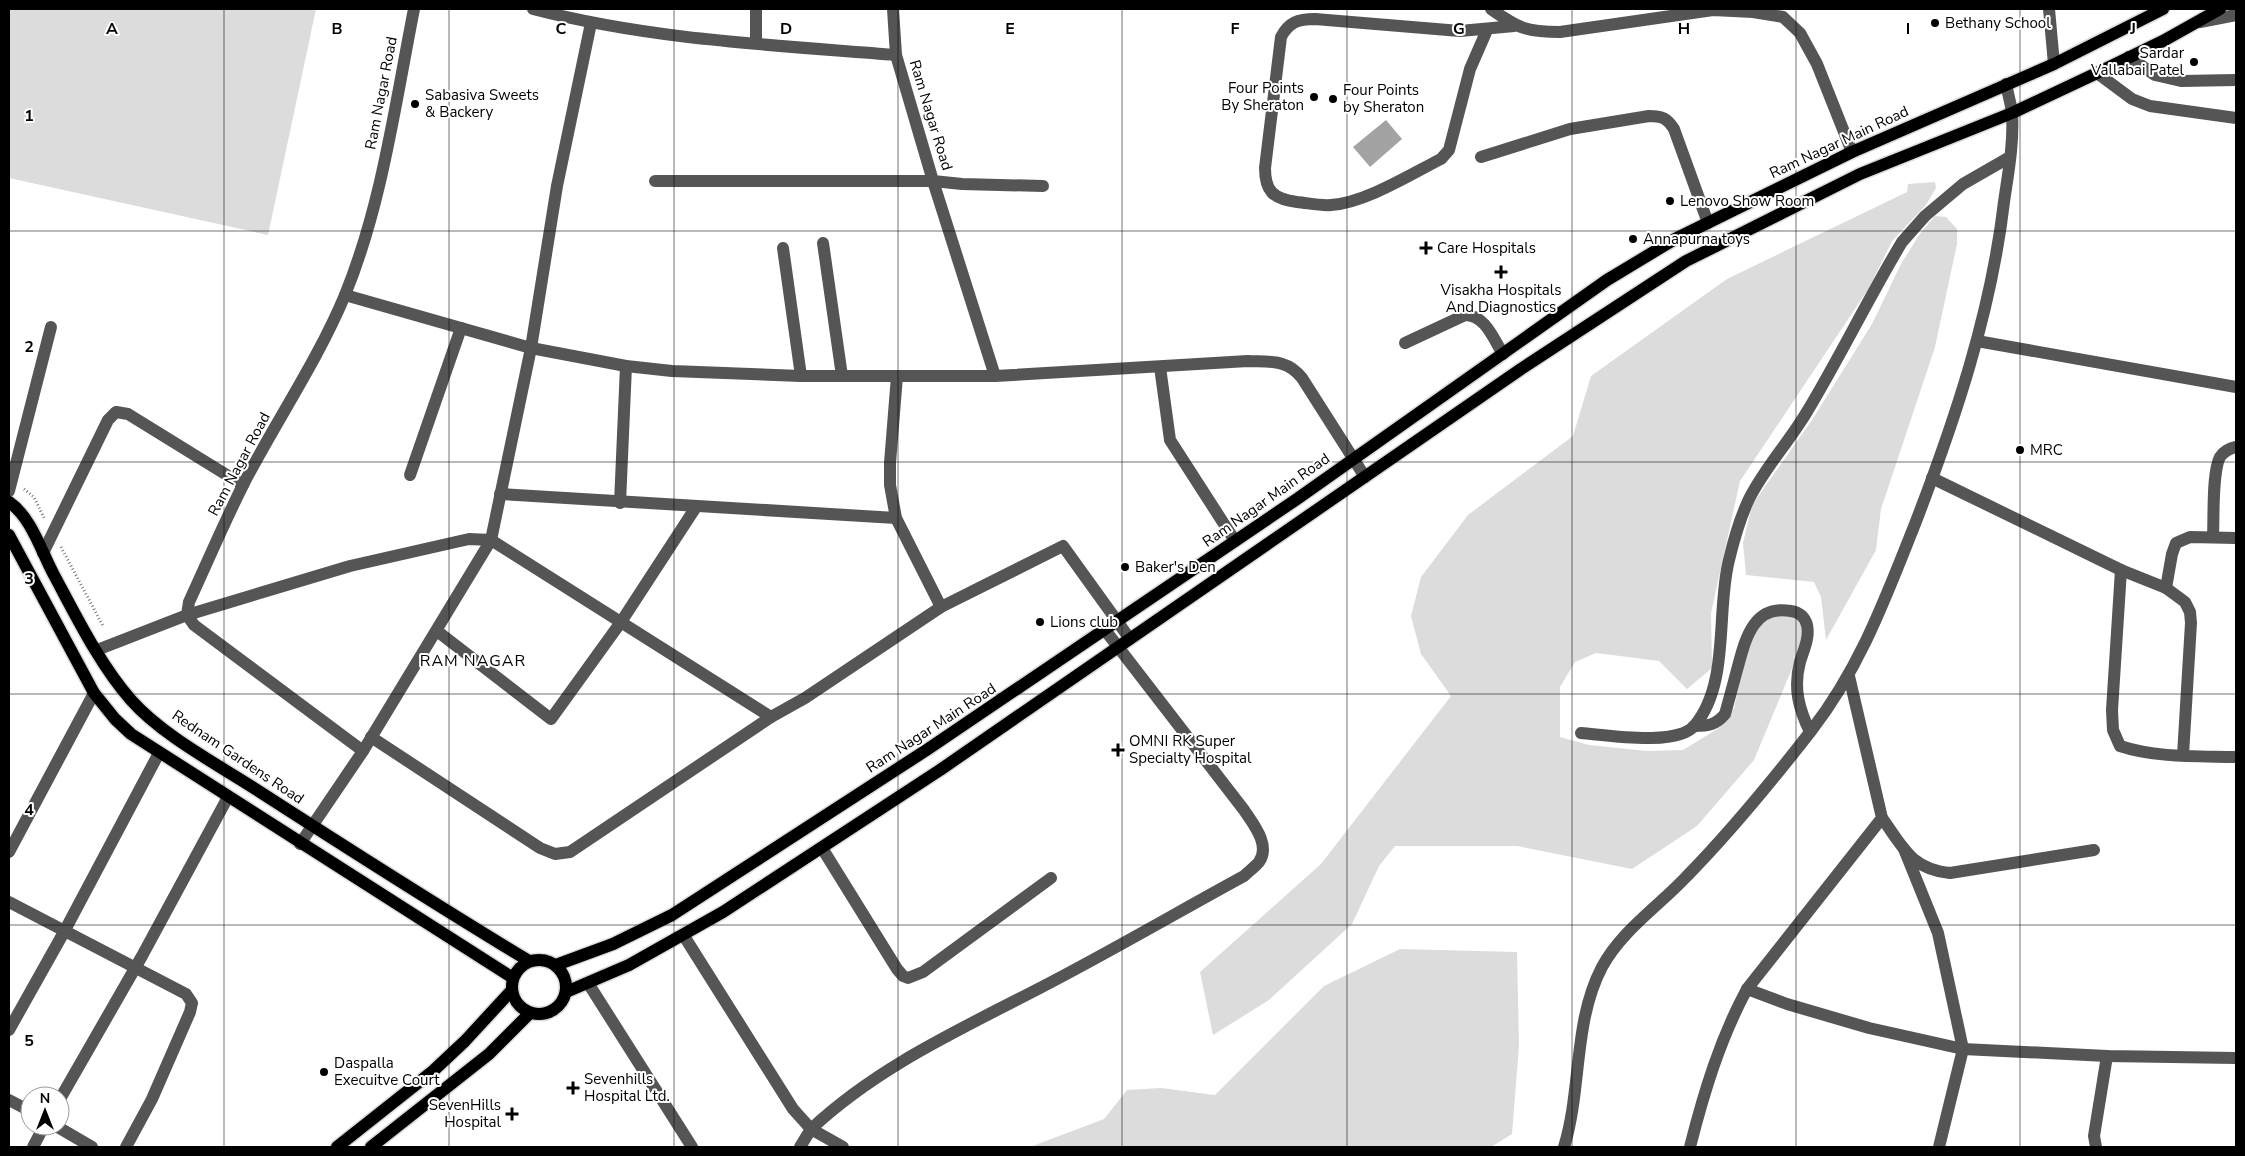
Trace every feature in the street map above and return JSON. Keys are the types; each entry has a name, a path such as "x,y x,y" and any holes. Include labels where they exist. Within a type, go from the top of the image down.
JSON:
{"main road":[{"name":"Ram Nagar Main Road","path":"556,965 613,944 672,915 928,749 1235,541 1608,280 1675,239 1852,152 2054,64 2162,9"},
{"path":"566,992 630,964 684,936 822,848 940,770 1521,369 1686,261 1860,174 2012,113 2098,73 2220,9"},
{"name":"Rednam Gardens Road","path":"9,502 29,524 97,650 120,687 145,714 177,738 529,961"},
{"path":"9,535 94,694 115,719 131,734 512,985 515,1000 521,1008 530,1013 542,1014 553,1011 562,1003 566,992 564,977 556,965 543,960 529,961 519,968 512,985 465,1041 433,1071 337,1147"},
{"path":"371,1147 489,1054 530,1013"}],"street":[{"name":"Ram Nagar Road","path":"187,615 190,602 243,485 294,396 345,295 365,240 380,186 414,9"},
{"path":"533,9 591,23 667,35 896,56"},
{"path":"756,9 756,43"},
{"name":"Ram Nagar Road","path":"893,9 896,56 933,181 962,184 1043,186"},
{"path":"1491,9 1514,26 1534,32 1560,32 1713,10 1753,12 1783,17 1800,33 1817,64 1852,152"},
{"path":"2049,9 2054,64"},
{"path":"2195,23 2236,15"},
{"path":"1487,30 1470,69 1449,150 1441,159 1380,190 1346,203 1330,206 1290,201 1277,197 1268,190 1265,180 1265,168 1281,37 1291,23 1300,19 1315,19 1460,31 1514,26"},
{"path":"300,844 363,751 491,540 531,348 557,186 591,23"},
{"path":"2129,57 2156,74 2181,81 2236,80"},
{"path":"2098,73 2132,99 2150,106 2236,118"},
{"path":"1564,1147 1573,1108 1586,1006 1601,968 1612,950 1627,933 1671,894 1723,839 1810,732 1849,676 1874,627 1932,478 1977,341 2001,227 2010,157 2012,113 2006,84"},
{"path":"1480,157 1570,129 1649,116 1660,116 1668,120 1674,129 1708,222"},
{"path":"1581,733 1635,738 1673,736 1683,733 1694,726 1708,701 1713,684 1717,665 1728,562 1740,520 1750,498 1798,427 1902,242 1925,216 1963,184 2010,157"},
{"path":"655,181 933,181 995,376"},
{"path":"823,243 842,376"},
{"path":"783,248 801,376"},
{"path":"345,295 531,348 626,366 672,371 801,376 995,376 1248,361 1281,362 1294,368 1365,478"},
{"path":"1405,343 1464,315 1474,315 1481,319 1503,354"},
{"path":"9,491 51,327"},
{"path":"410,475 460,328"},
{"path":"1977,341 2236,387"},
{"path":"620,502 626,366"},
{"path":"1160,367 1170,440 1235,541"},
{"path":"897,376 890,463 890,485 896,518 941,607"},
{"path":"43,553 108,420 116,412 128,414 243,485"},
{"path":"2213,536 2216,467 2221,455 2236,447"},
{"path":"1932,478 2121,570 2166,588 2185,602 2191,623 2183,755"},
{"path":"500,494 896,518"},
{"path":"437,631 551,719 621,622 696,507"},
{"path":"2166,588 2176,542 2190,537 2236,538"},
{"path":"97,650 187,615 350,566 468,538 491,540 771,717"},
{"path":"371,737 540,848 555,854 570,852 771,717 805,698 941,607 1063,546 1130,639"},
{"path":"2121,570 2112,710 2115,739 2120,746 2132,750 2183,755 2236,757"},
{"path":"1694,726 1709,726 1719,722 1725,714 1743,646 1751,628 1763,615 1776,610 1792,611 1801,615 1807,627 1806,641 1797,675 1797,696 1801,713 1810,732"},
{"path":"187,615 194,625 363,751"},
{"path":"800,1147 810,1129 833,1108 857,1090 924,1047 1041,988 1244,876 1260,861 1264,851 1261,838 1244,810 1104,630"},
{"path":"1849,676 1882,818 1916,863 1932,871 1950,873 2094,850"},
{"path":"9,852 94,694"},
{"path":"9,1030 64,932 159,753"},
{"path":"67,1086 135,968 228,798"},
{"path":"1690,1147 1700,1105 1712,1068 1730,1022 1748,989 1882,818"},
{"path":"822,848 897,969 903,976 908,978 923,972 1051,878"},
{"path":"1904,849 1938,933 1963,1049 1939,1147"},
{"path":"9,902 186,994 192,1003 166,1068 126,1147"},
{"path":"684,936 793,1108 810,1129 843,1147"},
{"path":"588,983 692,1147"},
{"path":"1748,989 1787,1004 1870,1028 1963,1049 2107,1056 2236,1058"},
{"path":"2096,1147 2094,1136 2107,1056"},
{"path":"70,1134 92,1147"}],"shaded area":[{"path":"9,9 316,9 268,235 9,178"},
{"path":"1386,120 1402,139 1370,167 1353,147"},
{"path":"1935,182 1936,188 1926,205 1892,241 1869,288 1740,481 1711,613 1712,668 1687,689 1659,661 1596,653 1575,662 1560,687 1560,737 1589,745 1647,751 1683,750 1719,728 1734,708 1749,642 1756,628 1777,613 1796,618 1802,626 1801,647 1754,760 1697,826 1632,869 1517,846 1395,846 1379,866 1352,924 1269,1000 1213,1035 1200,972 1321,864 1451,696 1421,654 1411,616 1421,577 1468,515 1573,436 1591,376 1727,279 1907,192 1908,184"},
{"path":"1935,216 1946,217 1957,229 1957,244 1935,347 1881,509 1876,550 1826,640 1821,597 1814,582 1746,575 1743,543 1752,505 1812,420 1872,324 1901,264 1919,235"},
{"path":"1400,949 1517,952 1519,1046 1512,1134 1491,1147 1030,1147 1104,1119 1127,1090 1161,1088 1215,1095 1324,986"}],"place":[{"name":"Bethany School","path":"1935,23"},
{"name":"Sardar Vallabai Patel","path":"2194,62"},
{"name":"Four Points By Sheraton","path":"1314,97"},
{"name":"Four Points by Sheraton","path":"1333,99"},
{"name":"Sabasiva Sweets & Backery","path":"415,104"},
{"name":"Lenovo Show Room","path":"1670,201"},
{"name":"Annapurna toys","path":"1633,239"},
{"name":"Care Hospitals","path":"1426,248"},
{"name":"Visakha Hospitals And Diagnostics","path":"1501,272"},
{"name":"MRC","path":"2020,450"},
{"name":"Baker's Den","path":"1125,567"},
{"name":"Lions club","path":"1040,622"},
{"name":"OMNI RK Super Specialty Hospital","path":"1118,750"},
{"name":"Daspalla Execuitve Court","path":"324,1072"},
{"name":"Sevenhills Hospital Ltd.","path":"573,1088"},
{"name":"SevenHills Hospital","path":"512,1114"}],"district":[{"name":"RAM NAGAR","path":"473,661"}]}
